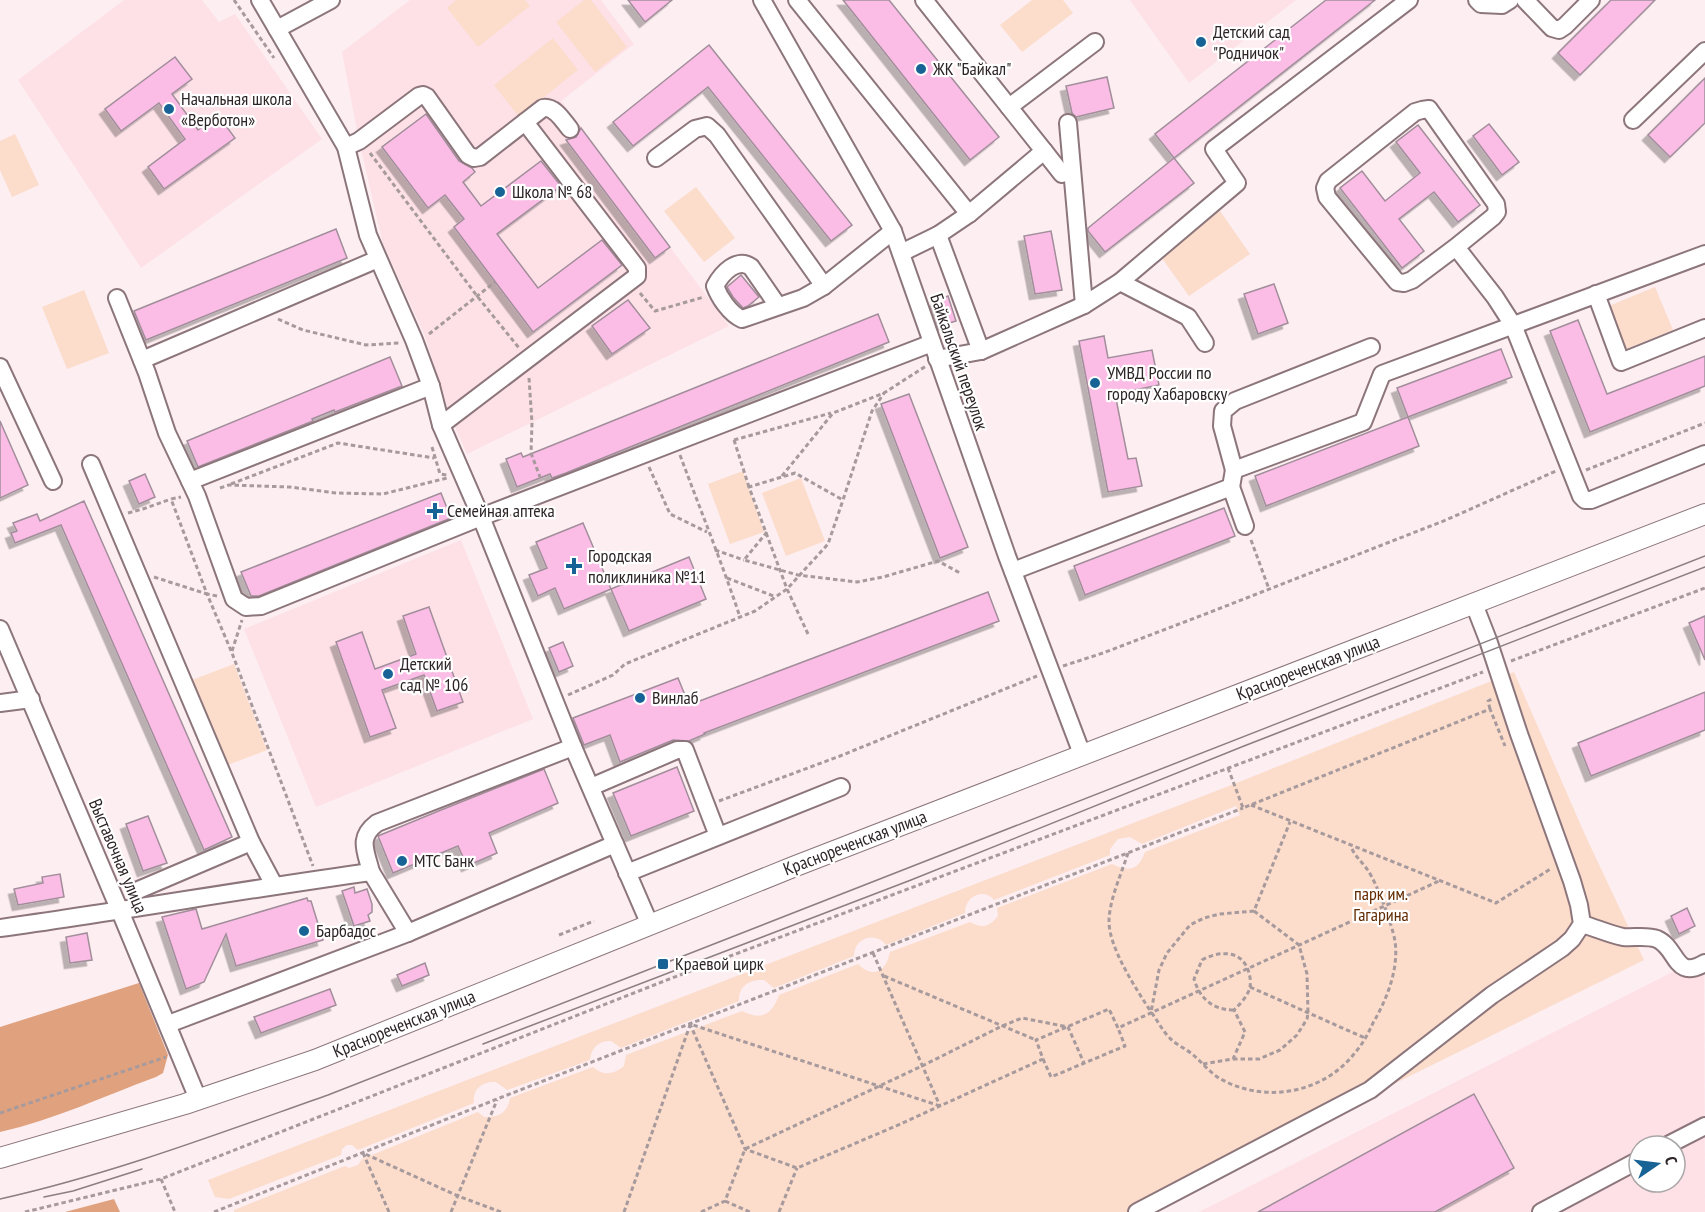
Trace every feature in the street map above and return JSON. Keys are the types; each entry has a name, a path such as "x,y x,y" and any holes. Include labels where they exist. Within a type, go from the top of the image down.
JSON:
{"main road":[{"name":"Краснореченская улица","path":"0,1158 198,1100 315,1060 793,867 1705,514"}],"street":[{"path":"260,0 346,147 368,235 414,340 431,386 441,425 481,517 573,747 650,925"},
{"path":"277,29 331,0"},
{"name":"Байкальский переулок","path":"762,0 893,231 1013,571 1082,754"},
{"path":"797,0 969,214"},
{"path":"924,0 1062,174"},
{"path":"117,298 142,360 167,433 193,488 240,603 261,606 481,517 727,422 935,351 981,351 1084,305 1120,282 1237,183 1214,149 1408,0"},
{"path":"1477,0 1481,4 1502,5 1510,0"},
{"path":"1525,0 1552,28 1559,30 1565,27 1591,0"},
{"path":"1009,107 1095,42"},
{"path":"1633,120 1705,51"},
{"path":"346,147 365,137 423,95 427,97 468,155 474,158 480,158 543,108 553,109 570,129"},
{"path":"1429,110 1496,204 1497,212 1493,217 1456,247 1412,280 1404,283 1397,282 1328,197 1325,188 1328,181 1415,112 1429,110"},
{"path":"441,425 638,276 637,268 525,122"},
{"path":"1068,123 1084,305"},
{"path":"656,158 695,129 707,126 717,135 824,286"},
{"path":"901,253 938,235 969,214 1044,151"},
{"path":"778,306 751,267 745,263 737,263 719,278 715,285 717,292 735,316 742,319 803,298 815,292 893,231"},
{"path":"938,235 981,351"},
{"path":"1456,247 1495,297 1513,325 1581,496 1585,500 1591,500 1705,454"},
{"path":"1013,571 1363,422 1382,374 1705,254"},
{"path":"142,360 378,259"},
{"path":"1120,282 1188,317 1205,343"},
{"path":"1596,294 1621,362 1705,328"},
{"path":"1245,526 1232,479 1222,426 1223,411 1235,400 1371,346"},
{"path":"0,368 53,481"},
{"path":"193,488 431,386"},
{"path":"91,464 251,842 274,885"},
{"path":"1137,1212 1371,1090 1492,994 1562,948 1572,939 1582,924 1580,904 1474,604"},
{"name":"Выставочная улица","path":"0,629 198,1100"},
{"path":"0,703 31,699"},
{"path":"408,933 371,872 364,844 368,830 377,823 573,747"},
{"path":"591,787 677,750 685,750 718,836"},
{"path":"627,873 841,787"},
{"path":"136,891 251,842"},
{"path":"171,1023 408,933 615,844"},
{"path":"0,928 371,872"},
{"path":"1582,924 1624,937 1658,939 1669,949 1679,964 1687,969 1696,968 1705,963"},
{"path":"1687,1135 1705,1126"},
{"path":"1541,1212 1627,1166"}],"path":[{"path":"234,0 279,65"},
{"path":"365,137 370,154 477,296 529,359 531,453 546,492"},
{"path":"425,336 495,282"},
{"path":"631,283 655,311 717,292"},
{"path":"278,319 303,330 366,345 405,343"},
{"path":"555,700 613,675 625,664 755,611 788,589 798,575 828,544 872,411 884,393 935,351"},
{"path":"734,440 833,413 884,393"},
{"path":"780,477 833,413"},
{"path":"727,422 788,589 808,633"},
{"path":"1059,668 1446,520 1569,465 1581,461 1586,470 1705,423"},
{"path":"675,442 740,618"},
{"path":"229,485 338,443 434,458"},
{"path":"644,454 670,514 708,532"},
{"path":"749,487 795,473 843,500"},
{"path":"113,516 143,510 193,488 229,485 383,494 455,476"},
{"path":"171,499 318,879"},
{"path":"1245,526 1269,589"},
{"path":"744,560 767,532"},
{"path":"715,550 798,575 857,582 883,578 938,561 960,573"},
{"path":"136,571 240,603 232,652"},
{"path":"727,578 776,597"},
{"path":"25,1212 160,1179 672,978 1705,588"},
{"path":"706,806 840,756 1040,674"},
{"path":"214,1212 1490,709 1507,751"},
{"path":"1228,768 1243,808"},
{"path":"1251,805 1496,903 1555,866"},
{"path":"1254,911 1290,822"},
{"path":"1128,853 1108,922 1114,946 1125,970 1151,1012 1172,1040 1191,1053 1218,1078 1246,1090 1274,1094 1300,1090 1320,1082 1338,1070 1354,1055 1385,999 1395,961 1395,940 1384,906 1367,869 1355,856 1351,845"},
{"path":"1118,1028 1439,880"},
{"path":"1151,1012 1159,970 1167,953 1190,925 1204,918 1254,911 1299,945 1307,974 1308,1013 1297,1035 1280,1050 1258,1059 1233,1059 1203,1064"},
{"path":"559,935 594,921"},
{"path":"873,952 940,1106"},
{"path":"1220,953 1231,953 1242,959 1250,976 1250,987 1234,1010 1221,1010 1198,991 1194,979 1202,960 1220,953"},
{"path":"883,975 1035,1040 1051,1077 1125,1046 1109,1009 1035,1040"},
{"path":"1250,987 1365,1038"},
{"path":"1233,1059 1245,1032 1234,1010"},
{"path":"700,1212 725,1201 745,1149 1022,1018 1068,1027"},
{"path":"690,1024 940,1106"},
{"path":"690,1024 745,1149 797,1168 1043,1059"},
{"path":"624,1212 690,1024"},
{"path":"1068,1027 1084,1063"},
{"path":"0,1113 156,1059 178,1054"},
{"path":"451,1212 497,1099"},
{"path":"363,1153 458,1196 501,1212"},
{"path":"363,1153 389,1212"},
{"path":"779,1212 797,1168"},
{"path":"160,1179 175,1212"},
{"path":"725,1201 750,1212"}],"shaded area":[{"name":"Начальная школа «Верботон»","path":"124,0 202,0 219,22 235,14 322,139 141,268 18,80"},
{"name":"Школа № 68","path":"410,0 601,0 634,44 561,101 729,326 467,454 451,418 425,336 383,244 359,141 342,52"},
{"name":"Детский сад \"Родничок\"","path":"1130,0 1296,0 1189,83"},
{"name":"Детский сад № 106","path":"461,540 533,719 316,807 244,629"},
{"path":"1704,956 1705,1212 1199,1212"},
{"path":"139,983 168,1055 163,1073 59,1114 0,1132 0,1027"},
{"path":"114,1199 120,1212 65,1212"}],"green space":[{"path":"456,0 525,0 530,6 478,47 447,8"},
{"path":"584,0 591,0 627,47 595,72 556,22"},
{"path":"1032,0 1063,0 1073,13 1022,52 1000,25"},
{"path":"553,38 578,70 519,117 494,85"},
{"path":"15,134 39,185 12,197 0,170 0,141"},
{"path":"696,187 735,238 704,262 664,211"},
{"path":"1220,211 1250,254 1189,296 1159,254"},
{"path":"1655,287 1673,330 1626,349 1609,306"},
{"path":"84,290 109,353 67,369 42,307"},
{"path":"743,471 764,532 730,544 708,484"},
{"path":"801,478 825,541 786,556 762,493"},
{"path":"234,664 267,750 225,766 192,680"},
{"name":"парк им. Гагарина","path":"1514,672 1586,837 1644,960 1135,1212 234,1212 234,1210 345,1166 349,1168 358,1165 362,1159 478,1112 484,1117 502,1114 510,1098 593,1067 604,1073 616,1071 624,1066 626,1055 742,1011 760,1016 773,1007 779,995 858,964 869,971 878,971 882,969 890,952 970,922 978,926 988,925 998,916 997,908 1112,864 1132,868 1139,863 1145,852 1240,815 1236,806 1142,844 1130,837 1118,839 1110,849 1110,855 994,900 985,894 975,896 968,902 965,913 886,945 876,938 866,938 857,945 854,956 774,988 764,980 750,982 741,991 739,1001 621,1048 611,1041 599,1043 594,1048 590,1060 507,1090 496,1082 486,1083 476,1090 474,1103 358,1150 352,1145 347,1145 342,1149 341,1155 229,1199 215,1197 208,1180 1229,786"}],"building":[{"path":"628,0 672,0 645,22"},
{"name":"ЖК \"Байкал\"","path":"843,0 889,0 999,137 970,160"},
{"path":"1326,0 1375,0 1174,158 1155,134"},
{"path":"1611,0 1655,0 1580,75 1558,53"},
{"path":"709,45 852,225 831,241 708,87 633,146 613,122"},
{"path":"175,57 192,79 172,94 198,130 218,115 235,138 164,189 148,167 185,139 159,103 121,131 105,109"},
{"path":"1107,77 1114,108 1076,117 1072,113 1066,86"},
{"path":"1705,78 1705,123 1670,157 1648,135"},
{"path":"426,114 459,161 475,172 463,182 481,206 541,161 561,186 497,234 538,288 602,240 622,265 533,332 454,227 464,219 445,195 428,208 382,147"},
{"path":"1489,124 1519,162 1502,175 1473,136"},
{"path":"1418,125 1480,205 1458,222 1434,192 1399,219 1424,251 1402,268 1340,188 1362,171 1385,201 1420,173 1396,142"},
{"path":"581,128 670,247 655,258 566,140 576,137"},
{"path":"1174,158 1194,183 1105,252 1088,228"},
{"path":"336,229 347,258 146,340 134,311"},
{"path":"1051,231 1062,290 1035,294 1024,236"},
{"path":"741,275 759,297 743,308 727,287"},
{"path":"1274,284 1288,323 1258,334 1244,294"},
{"path":"948,296 956,321 943,325 935,301"},
{"path":"628,300 650,328 612,354 592,326"},
{"path":"878,314 889,342 566,473 552,478 550,474 517,487 506,459 521,453 523,457"},
{"path":"1578,320 1607,394 1705,356 1705,386 1590,432 1550,331"},
{"path":"1104,336 1108,358 1152,350 1159,385 1115,394 1128,459 1136,458 1142,486 1108,492 1079,341"},
{"path":"1501,349 1512,377 1408,417 1397,388"},
{"path":"390,357 402,386 335,412 334,410 312,419 313,421 198,467 187,441"},
{"path":"909,394 968,547 940,558 881,404"},
{"path":"1408,417 1419,446 1266,506 1255,476"},
{"path":"0,421 28,485 0,498"},
{"path":"145,474 155,497 139,504 129,481"},
{"path":"441,493 451,518 259,596 251,596 241,572"},
{"path":"84,501 232,837 204,850 61,525 15,543 11,533 17,531 13,523 37,514 40,521"},
{"path":"1224,508 1235,536 1085,595 1074,566"},
{"name":"Городская поликлиника №11","path":"583,523 611,589 564,609 555,588 538,596 529,575 547,568 536,542"},
{"path":"689,557 706,599 629,631 611,589"},
{"path":"988,592 999,621 704,733 689,741 673,740 620,762 610,735 584,745 573,718 678,678 689,705"},
{"path":"429,607 463,702 437,711 424,675 382,690 396,728 370,737 336,642 362,632 375,669 416,654 403,616"},
{"path":"1705,616 1705,660 1689,623"},
{"path":"563,642 573,666 559,672 549,648"},
{"path":"1705,692 1705,730 1591,776 1578,743"},
{"path":"677,767 694,811 631,836 613,793"},
{"path":"544,769 558,803 489,833 497,853 467,866 458,846 393,873 378,836"},
{"path":"148,816 167,863 143,871 126,824"},
{"path":"60,874 64,897 18,905 14,889 43,883 42,877"},
{"path":"354,887 355,893 367,889 372,912 368,915 370,921 354,926 342,891"},
{"path":"307,898 311,901 323,940 236,966 226,934 204,982 186,989 162,917 196,909 202,929"},
{"path":"1687,908 1695,926 1679,934 1671,916"},
{"path":"87,933 92,960 70,963 66,937"},
{"path":"425,963 429,975 402,986 397,975"},
{"path":"330,989 336,1005 261,1033 254,1017"},
{"path":"1474,1094 1514,1168 1435,1212 1258,1212"}],"tram line":[{"path":"0,1199 125,1165 328,1095 1705,556"},
{"path":"483,1044 911,880 1244,746 1705,567"},
{"path":"44,1197 73,1191 142,1169"}],"place":[{"name":"Детский сад \"Родничок\"","path":"1201,42"},
{"name":"ЖК \"Байкал\"","path":"921,69"},
{"name":"Начальная школа «Верботон»","path":"169,109"},
{"name":"Школа № 68","path":"500,192"},
{"name":"УМВД России по городу Хабаровску","path":"1095,383"},
{"name":"Семейная аптека","path":"435,511"},
{"name":"Городская поликлиника №11","path":"574,566"},
{"name":"Детский сад № 106","path":"388,674"},
{"name":"Винлаб","path":"640,698"},
{"name":"МТС Банк","path":"402,861"},
{"name":"Барбадос","path":"304,931"},
{"name":"Краевой цирк","path":"663,964"}]}
